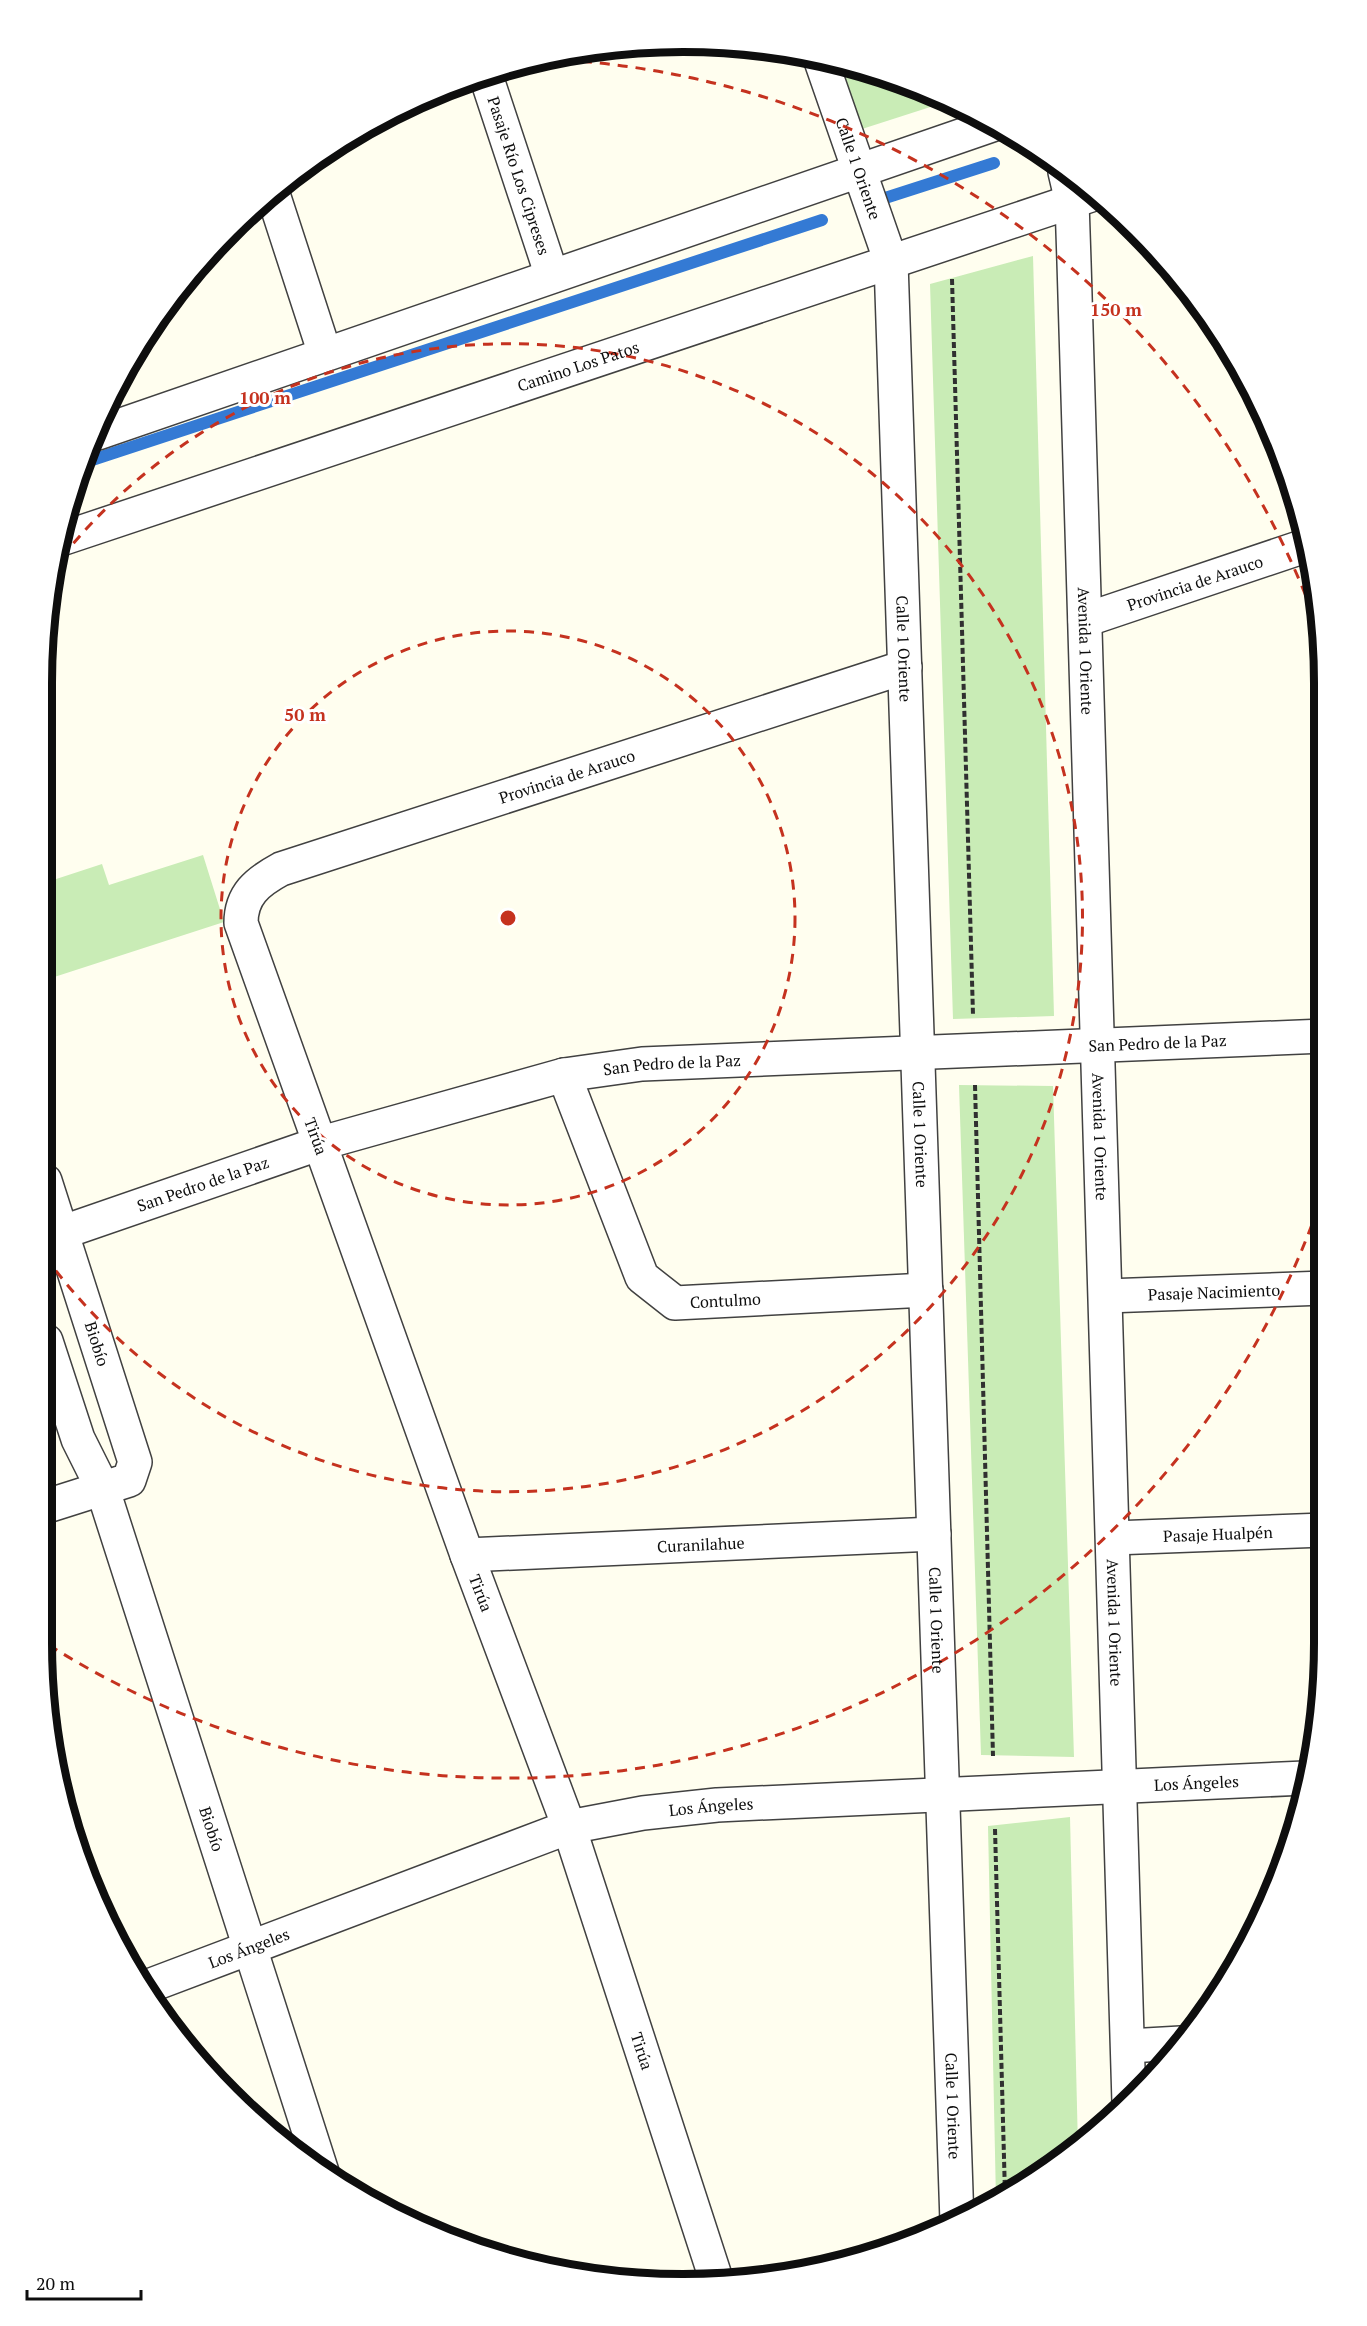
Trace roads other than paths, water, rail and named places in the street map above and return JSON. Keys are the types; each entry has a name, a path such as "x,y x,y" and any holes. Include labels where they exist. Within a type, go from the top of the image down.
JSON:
{"street":[{"name":"Calle 1 Oriente","path":"824,69 891,262 957,2211"},
{"name":"Pasaje Río Los Cipreses","path":"489,84 552,276"},
{"path":"106,430 982,128"},
{"name":"Camino Los Patos","path":"70,536 951,242 1076,190"},
{"name":"Avenida 1 Oriente","path":"1076,190 1086,620 1129,2090"},
{"path":"276,202 326,354"},
{"name":"Provincia de Arauco","path":"1086,620 1299,548"},
{"name":"Provincia de Arauco","path":"241,906 251,890 263,879 281,869 905,667"},
{"name":"Tirúa","path":"241,906 240,923 318,1144 467,1555 569,1827 714,2273"},
{"name":"San Pedro de la Paz","path":"54,1235 318,1144 564,1075 642,1064 1314,1036"},
{"name":"Contulmo","path":"564,1075 642,1277 675,1303 926,1290"},
{"name":"Biobío","path":"54,1235 135,1462 129,1480 102,1487"},
{"name":"Pasaje Nacimiento","path":"1106,1296 1314,1288"},
{"name":"Biobío","path":"52,1359 78,1439 102,1487 317,2156"},
{"path":"52,1504 102,1487"},
{"name":"Pasaje Hualpén","path":"1113,1538 1314,1530"},
{"name":"Curanilahue","path":"467,1555 934,1534"},
{"name":"Los Ángeles","path":"153,1984 569,1827 643,1813 717,1805 1299,1778"},
{"path":"1128,2046 1171,2044"}],"waterway":[{"path":"882,199 994,163"},
{"path":"94,459 822,220"}]}
